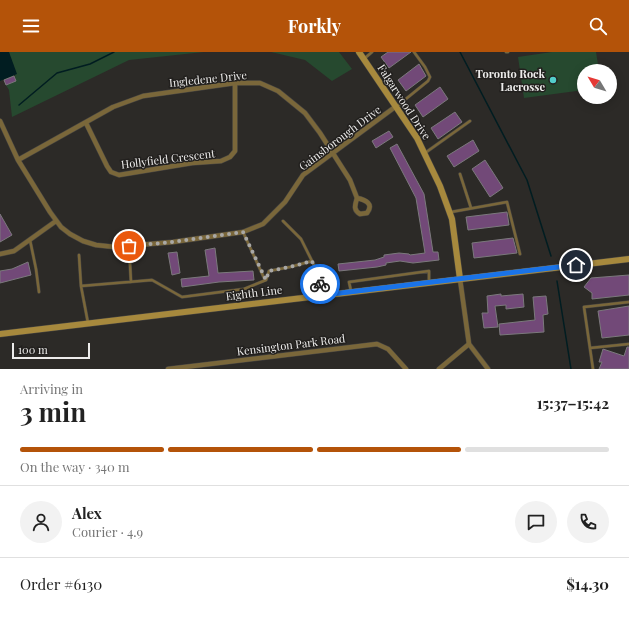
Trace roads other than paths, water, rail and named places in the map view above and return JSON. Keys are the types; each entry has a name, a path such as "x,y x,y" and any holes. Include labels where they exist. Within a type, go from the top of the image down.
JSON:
{"street":[{"name":"Falgarwood Drive","path":"359,52 417,138 440,186 450,212 458,257 469,344 488,369"},
{"name":"Ingledene Drive","path":"18,160 113,107 143,96 235,83 260,83 278,91 305,113 320,133 350,180 357,198"},
{"name":"Hollyfield Crescent","path":"86,123 107,166 111,172 119,175 192,163 221,161 230,157 235,151 235,83"},
{"name":"Gainsborough Drive","path":"0,121 18,160 60,226 70,234 83,241 96,245 115,247 173,242 243,232 263,224 285,202 303,175 395,107"},
{"path":"0,254 14,251 56,221"},
{"name":"Eighth Line","path":"0,334 629,259"},
{"name":"Kensington Park Road","path":"168,369 377,344 388,349 406,369"},
{"path":"439,369 469,344"}],"lane":[{"path":"364,59 372,52"},
{"path":"395,107 430,77 414,52"},
{"path":"424,153 470,121"},
{"path":"460,174 471,208"},
{"path":"450,212 507,202 520,254"},
{"path":"283,221 301,239 312,261 324,295"},
{"path":"243,232 266,280"},
{"path":"30,240 39,292"},
{"path":"129,246 131,282"},
{"path":"79,255 81,286 88,323"},
{"path":"81,286 152,280 182,297 244,289 266,280 269,271 312,261"},
{"path":"351,292 349,282 429,271 430,283"},
{"path":"593,369 584,307 629,302"},
{"path":"590,348 629,344"}],"water":[{"path":"0,52 9,52 17,74 0,81"}],"waterway":[{"path":"19,105 57,73 90,64 114,52"},
{"path":"460,52 527,180 551,256"},
{"path":"557,281 571,369"}],"place":[{"name":"Toronto Rock Lacrosse","path":"553,80"}]}
